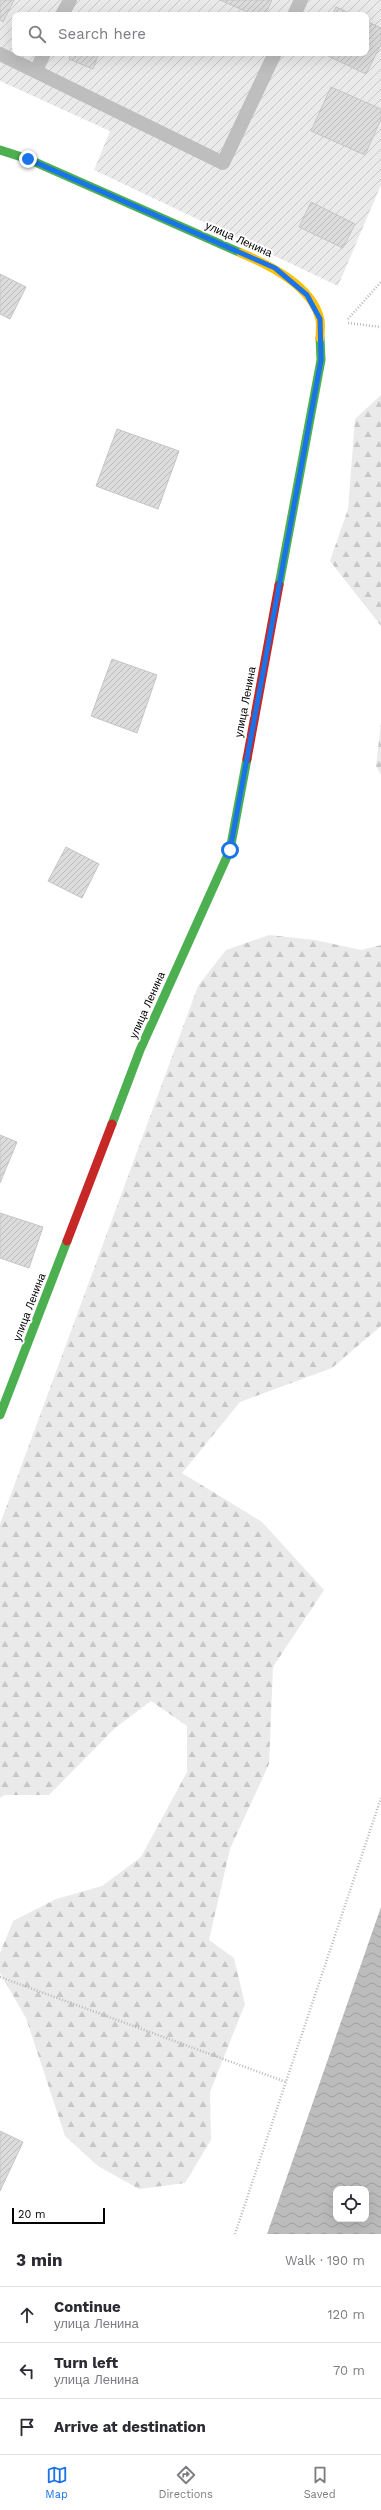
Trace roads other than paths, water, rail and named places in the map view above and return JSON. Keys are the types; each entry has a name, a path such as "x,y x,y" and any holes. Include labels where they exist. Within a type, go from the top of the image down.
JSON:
{"street":[{"name":"улица Ленина","path":"0,150 28,159 275,268 307,295 320,319 321,360 230,850 140,1050 0,1415"}],"lane":[{"path":"64,12 70,0"},
{"path":"295,12 301,0"},
{"path":"0,54 223,163 274,56"},
{"path":"36,71 43,56"}],"water":[{"path":"381,1907 381,2234 267,2234"}]}
